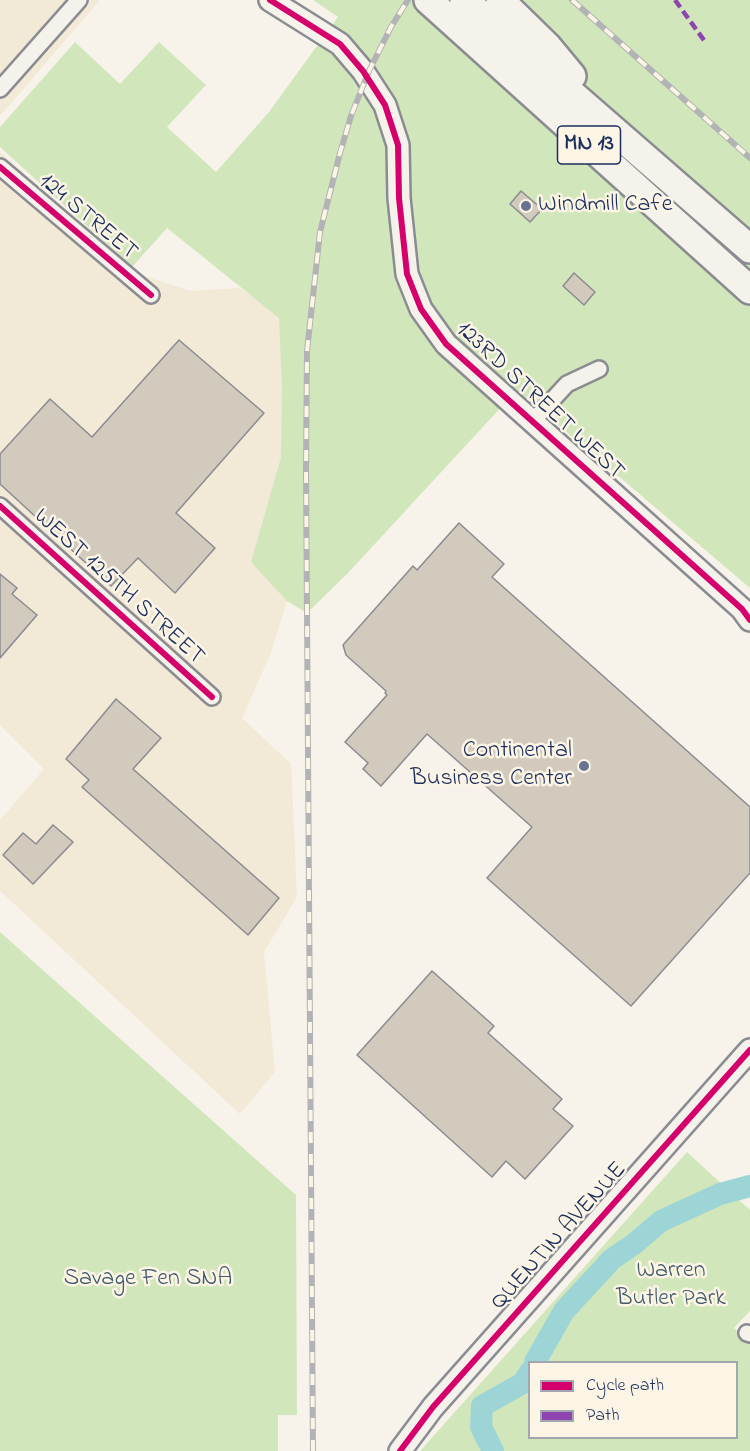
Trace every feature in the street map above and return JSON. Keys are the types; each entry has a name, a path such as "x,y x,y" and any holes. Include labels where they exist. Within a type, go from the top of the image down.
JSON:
{"highway":[{"name":"MN 13","path":"428,0 750,290"},
{"name":"MN 13","path":"464,0 750,249"},
{"path":"500,0 548,47 629,143"}],"street":[{"path":"0,89 79,0"},
{"name":"123RD STREET WEST","path":"270,0 340,44 363,71 385,105 398,145 399,198 407,274 421,309 446,344 742,609 750,620"},
{"name":"124 STREET","path":"0,168 151,295"},
{"path":"532,422 567,384 599,369"},
{"name":"WEST 125TH STREET","path":"0,506 212,697"},
{"name":"QUENTIN AVENUE","path":"400,1451 433,1407 750,1050"}],"shaded area":[{"path":"0,0 100,0 0,116"},
{"path":"0,152 135,273 191,291 239,288 277,310 294,389 282,454 251,562 288,597 271,653 242,718 291,764 297,897 264,952 275,1072 240,1114 0,891 0,820 44,769 0,725"}],"green space":[{"path":"313,0 750,0 750,588 517,390 348,573 307,613 287,601 251,562 281,457 282,388 279,318 167,228 132,267 0,147 0,127 75,42 120,84 159,42 206,85 167,127 216,172 269,112 338,17"},
{"name":"Savage Fen SNA","path":"0,932 296,1195 297,1415 278,1415 278,1451 0,1451"},
{"name":"Warren Butler Park","path":"687,1152 750,1210 750,1311 734,1328 750,1342 750,1451 420,1451"}],"building":[{"name":"Windmill Cafe","path":"521,191 542,209 530,222 510,204"},
{"path":"574,273 595,292 584,305 563,286"},
{"path":"179,340 264,413 176,513 215,548 175,593 138,558 111,586 0,484 0,454 50,399 92,437"},
{"name":"Continental Business Center","path":"459,523 504,564 492,577 750,807 750,873 631,1006 487,878 532,827 427,734 381,786 363,769 368,763 345,742 387,695 386,691 346,655 343,645 413,566 417,570"},
{"path":"0,574 17,588 12,594 37,615 0,658"},
{"path":"116,699 161,738 133,769 279,898 248,935 82,787 89,780 66,759"},
{"path":"53,825 73,842 33,884 3,855 23,833 36,844"},
{"path":"432,971 494,1026 488,1033 562,1099 553,1109 573,1126 525,1179 506,1161 492,1177 357,1055"}],"waterway":[{"path":"536,1361 564,1311 612,1259 661,1221 720,1194 750,1186"},
{"path":"493,1451 481,1427 482,1406 523,1383 528,1375"}],"railway":[{"path":"313,1451 307,351 320,232 340,153 351,116 369,71 391,27 408,0"},
{"path":"572,0 750,158"}],"marked path":[{"path":"675,0 706,43"}],"cycle path":[{"path":"270,0 340,44 363,71 385,105 398,145 399,198 407,274 421,309 446,344 742,609 750,620"},
{"path":"0,167 151,295"},
{"path":"0,506 212,697"},
{"path":"400,1451 433,1407 750,1050"}],"place":[{"name":"Windmill Cafe","path":"526,206"},
{"name":"Continental Business Center","path":"584,766"}]}
